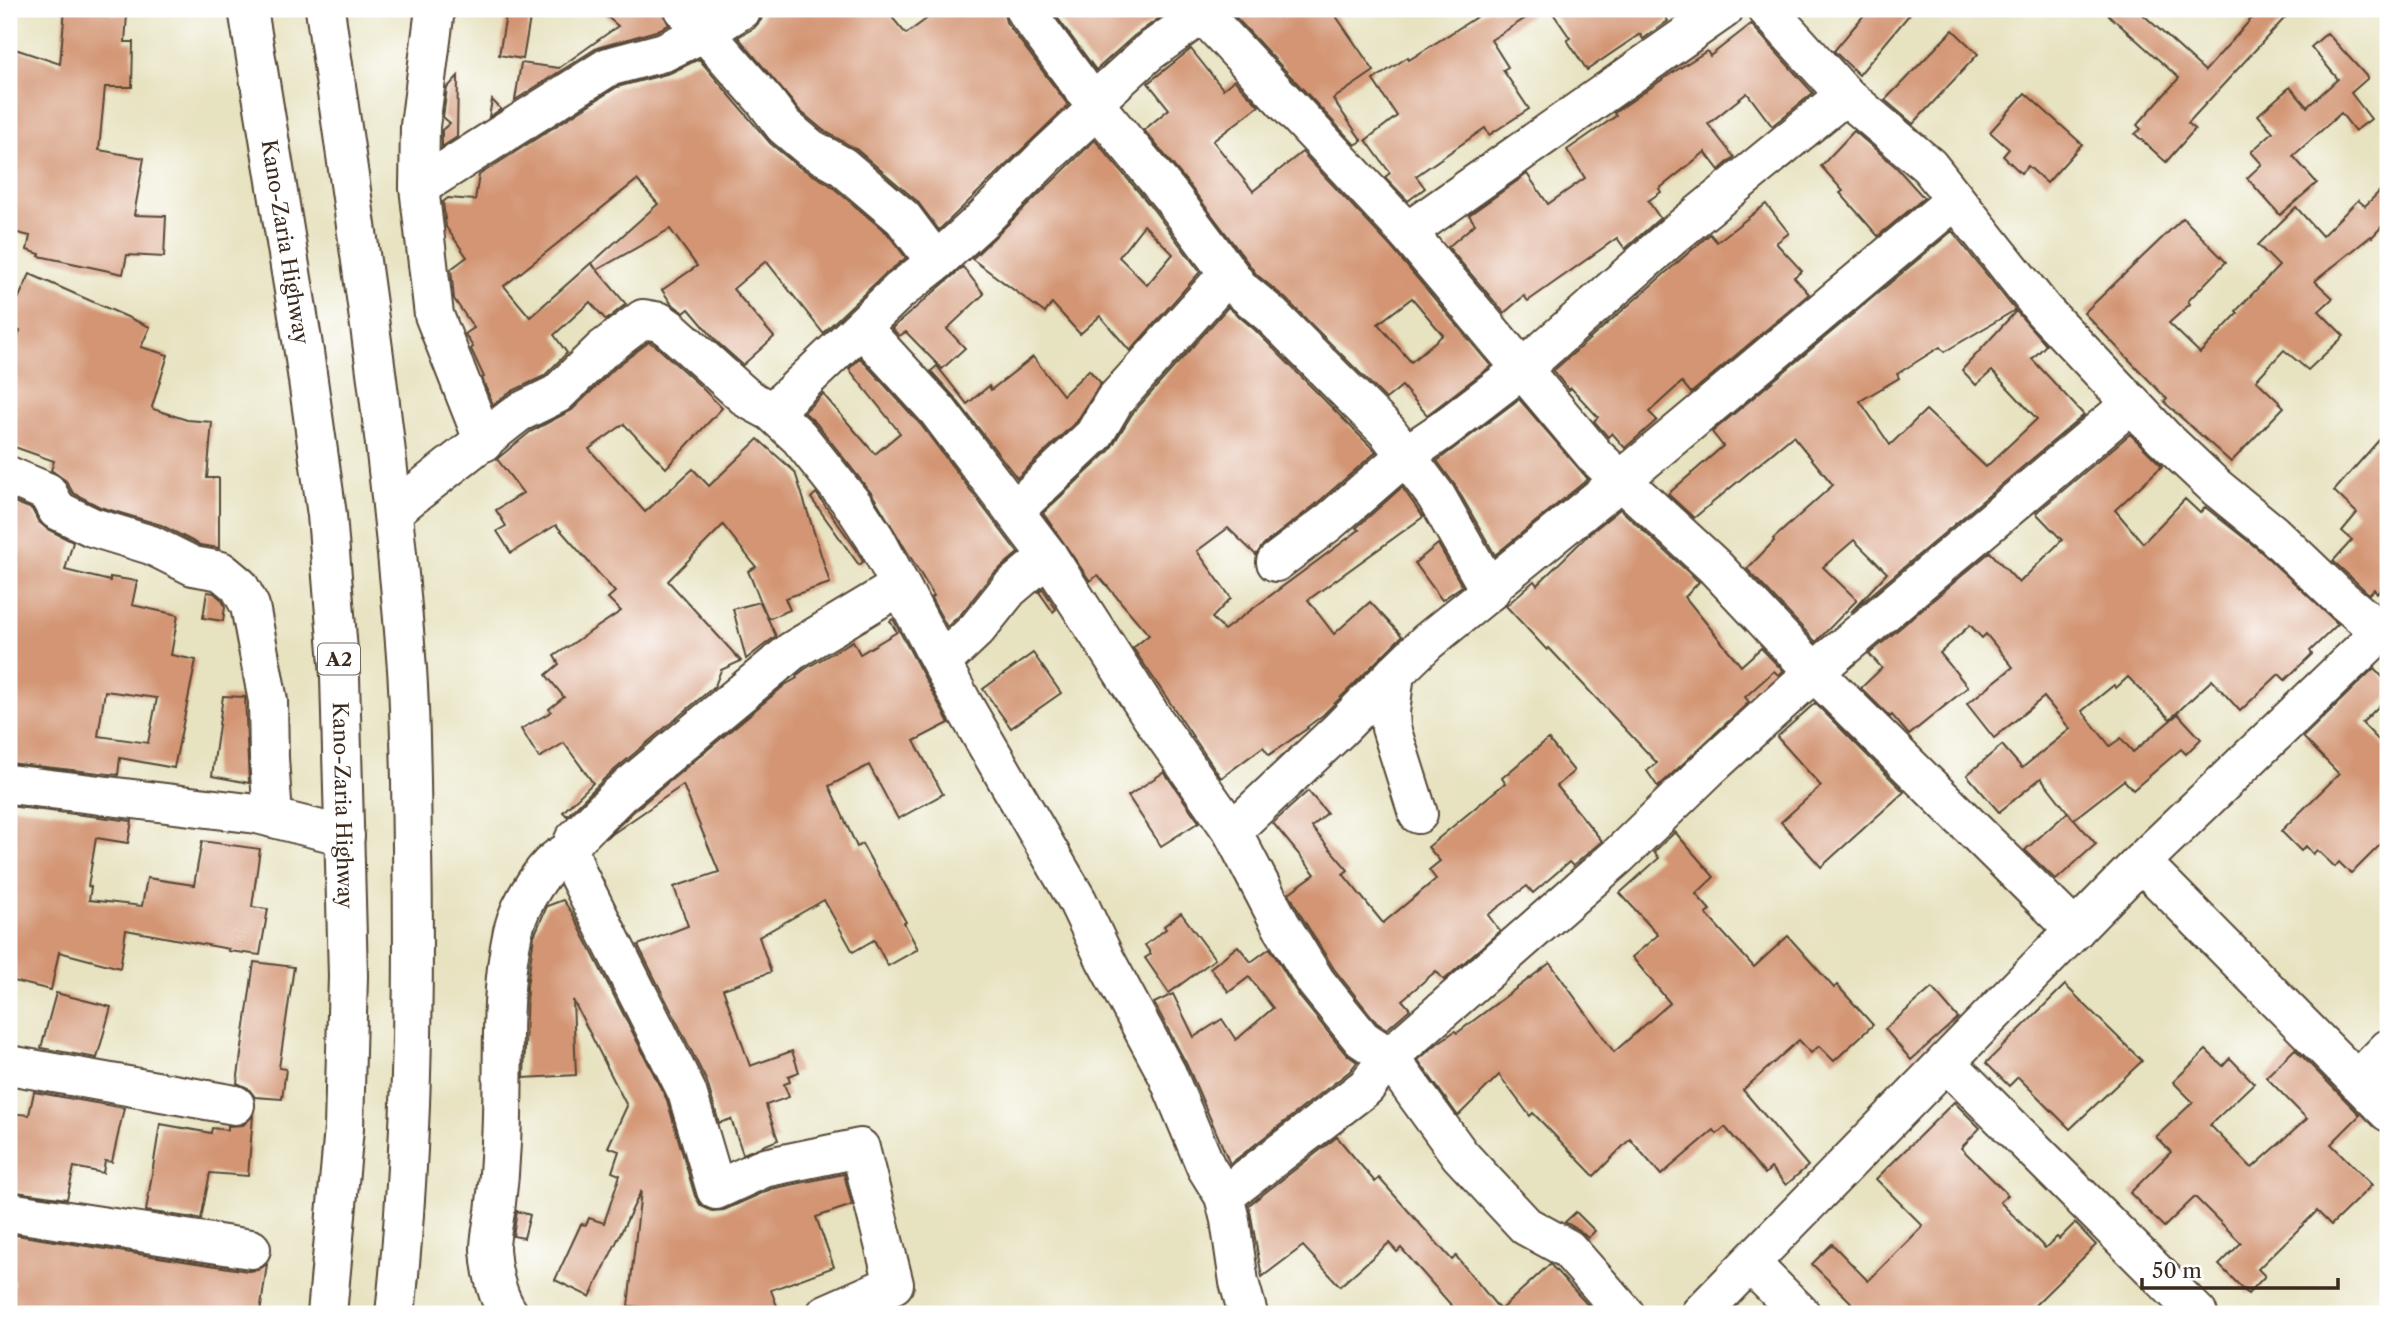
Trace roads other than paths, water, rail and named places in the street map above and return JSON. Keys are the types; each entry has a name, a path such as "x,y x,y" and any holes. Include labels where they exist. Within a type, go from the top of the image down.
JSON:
{"main road":[{"name":"Kano-Zaria Highway","path":"248,9 302,338 327,515 340,676 348,976 344,1128 327,1314"},
{"path":"325,9 371,329 393,511 407,672 414,965 411,1121 395,1314"},
{"path":"435,9 420,126 419,187 434,315 484,442"},
{"path":"419,187 608,67 664,52 694,20 742,9"},
{"path":"1024,9 1094,105 1170,195 1241,290 1331,372 1406,454 1436,496 1490,592"},
{"path":"1407,232 1724,9"},
{"path":"1700,1314 2141,862 2385,629 2338,596 2272,533 2217,488 2132,403 2043,310 1929,166 1845,95 1767,9"},
{"path":"772,412 899,291 936,262 1091,114 1094,105 1106,91 1200,11 1407,232 1596,457 1714,566 1814,672 2075,930"},
{"path":"694,20 784,126 810,148 842,166 903,218 936,262"},
{"path":"1276,562 1329,522 1406,454 1443,430 1521,370 1675,234 1845,95"},
{"path":"1232,831 1426,642 1490,592 1496,582 1955,200"},
{"path":"1014,511 1094,435 1114,401 1228,274"},
{"path":"393,511 518,413 557,394 602,350 643,319 653,320 670,329 748,399 772,412 799,437 854,506 875,538 963,704 1077,900 1105,959 1167,1074 1206,1167 1224,1196 1239,1282 1248,1314"},
{"path":"862,328 939,411 1048,556 1151,716 1232,831 1281,925 1317,982 1362,1039 1390,1057 1469,1165 1526,1226 1568,1249 1625,1314"},
{"path":"1224,1196 1366,1087 1390,1057 1618,856 1814,672 2132,403"},
{"path":"9,476 47,492 57,510 92,527 151,545 193,566 221,571 239,586 250,606 268,701 273,818"},
{"path":"942,662 977,629 1009,589 1048,556"},
{"path":"826,1314 894,1284 860,1149 764,1168 716,1189 687,1092 577,873 570,852 574,840 619,795 792,651 900,586"},
{"path":"1395,673 1390,712 1391,727 1418,814"},
{"path":"9,784 257,814 345,836"},
{"path":"509,1314 503,1306 494,1275 490,1247 500,1173 502,1027 508,968 514,929 525,899 555,860 570,852"},
{"path":"2141,862 2388,1111"},
{"path":"2357,1081 2388,1049"},
{"path":"1947,1062 2198,1314"},
{"path":"9,1065 235,1105"},
{"path":"9,1217 251,1249"},
{"path":"1751,1264 1801,1314"}]}
